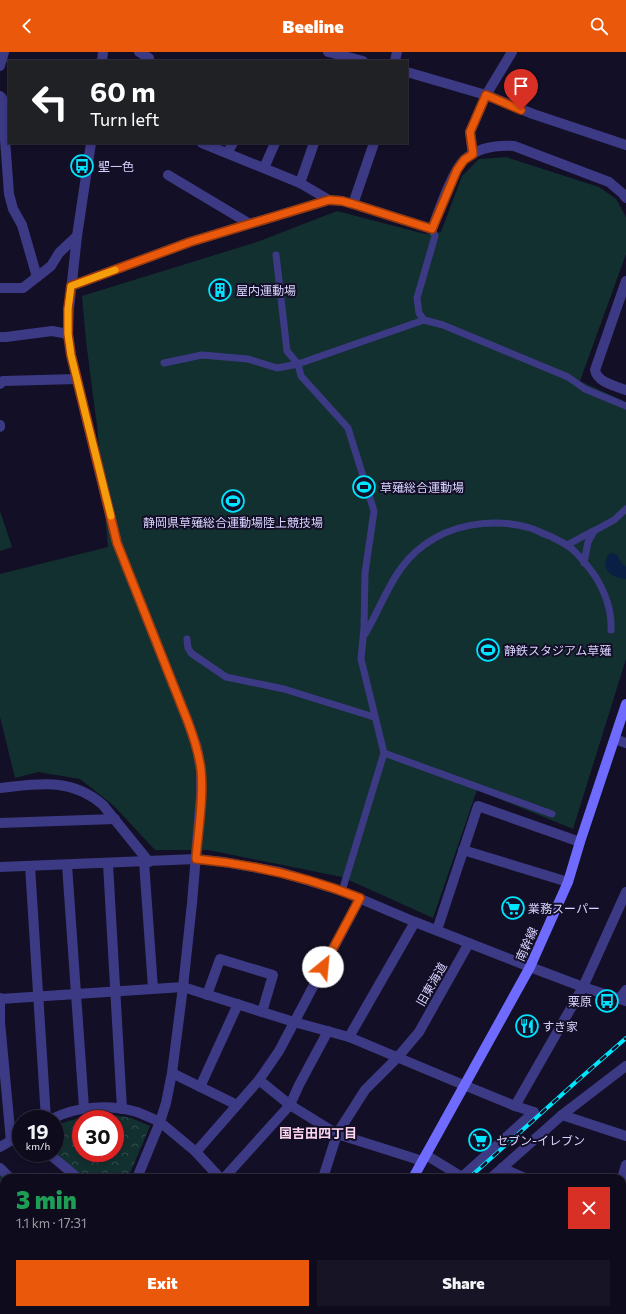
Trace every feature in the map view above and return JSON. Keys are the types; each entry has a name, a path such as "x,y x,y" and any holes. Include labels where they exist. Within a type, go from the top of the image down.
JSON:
{"main road":[{"name":"南幹線","path":"414,1174 465,1086 530,967 568,882 626,704"}],"street":[{"path":"0,66 4,52"},
{"path":"139,52 151,57"},
{"path":"328,52 341,59 352,60"},
{"path":"473,154 470,132 486,95 512,52"},
{"path":"408,72 486,95 532,114 626,145"},
{"path":"0,96 2,98 5,194 22,225 37,278"},
{"path":"91,144 68,309 68,334 77,379 117,543 188,722 197,748 201,771 201,795 196,859 183,987 172,1074 166,1103 160,1122 139,1174"},
{"path":"89,157 97,144"},
{"path":"204,144 300,183 329,200"},
{"path":"227,153 232,144"},
{"path":"264,168 275,144"},
{"path":"300,183 314,144"},
{"path":"353,204 374,144"},
{"path":"424,320 419,313 417,298 435,236 432,229 457,170 464,160 473,154 485,148 501,145 514,146 609,182 626,198"},
{"path":"168,175 250,224"},
{"path":"71,286 190,242 329,200 353,204 432,229"},
{"path":"0,288 23,288 51,266 58,253 77,236"},
{"path":"276,255 287,351 298,364 301,376 348,428 374,511 364,574 363,637 361,659 384,754 342,891"},
{"path":"626,281 594,370 595,375 600,380 626,390"},
{"path":"164,363 202,354 248,359 277,368 298,364 424,320 443,325 568,377 585,388 626,406"},
{"path":"0,337 52,331 68,334"},
{"path":"0,384 3,381 77,379"},
{"path":"567,545 614,520 626,509"},
{"path":"363,637 390,583 400,568 422,546 448,532 463,527 480,524 515,525 531,528 567,545 584,562 606,596 611,616 611,630"},
{"path":"584,562 588,542 594,530"},
{"path":"187,639 188,648 191,653 226,677 284,689 374,717"},
{"path":"614,739 626,744"},
{"path":"384,754 552,814"},
{"path":"0,788 60,784 94,797 103,805 147,862 152,988"},
{"path":"437,930 478,806 580,842"},
{"path":"0,823 115,820"},
{"path":"463,850 568,882"},
{"path":"0,867 108,864 196,859 224,862 280,872 342,891 415,922 583,987 622,1000 626,990"},
{"path":"108,864 122,1109"},
{"path":"67,865 84,1108"},
{"path":"30,866 45,1110"},
{"path":"516,1106 583,987 626,892"},
{"path":"196,1152 259,1080 279,1051 360,898"},
{"path":"348,1037 415,922"},
{"name":"旧東海道","path":"324,1174 337,1134 365,1090 397,1058 419,1032 470,943"},
{"path":"207,994 220,959 273,975 262,1012"},
{"path":"0,1147 11,1141 0,1022 0,998 183,987 294,1022 348,1037 465,1086 534,1112 464,1174"},
{"path":"200,1087 238,1004"},
{"path":"228,1174 290,1105 328,1031"},
{"path":"495,1174 562,1115 626,1066"},
{"path":"172,1074 237,1105"},
{"path":"259,1080 290,1105 337,1134 410,1157 424,1158 458,1174"},
{"path":"64,1114 84,1108 106,1107 137,1112 160,1122 196,1152 216,1174"},
{"path":"562,1115 626,1136"},
{"path":"59,1162 73,1174"},
{"path":"502,1168 516,1174"}],"green space":[{"name":"草薙総合運動場","path":"506,157 599,187 616,199 626,217 626,254 580,381 626,402 626,659 573,829 477,790 433,918 342,877 208,850 155,850 114,806 80,779 38,772 15,778 0,717 0,574 108,547 97,426 82,296 257,242 337,211 425,234 441,232 462,176 479,159"},
{"path":"0,511 12,547 0,551"},
{"path":"124,1117 150,1126 130,1174 79,1174 64,1161 64,1122 72,1120 72,1162 124,1162"}],"water":[{"path":"611,553 617,555 621,563 626,566 626,579 612,575 606,569 606,560 608,555"}],"railway":[{"path":"473,1174 626,1038"}],"slow traffic":[{"path":"111,516 71,355 68,334 68,309 71,286 115,270"}],"place":[{"name":"聖一色","path":"82,166"},
{"name":"屋内運動場","path":"220,290"},
{"name":"草薙総合運動場","path":"364,487"},
{"name":"静岡県草薙総合運動場陸上競技場","path":"233,501"},
{"name":"静鉄スタジアム草薙","path":"488,650"},
{"name":"業務スーパー","path":"513,908"},
{"name":"栗原","path":"607,1001"},
{"name":"すき家","path":"527,1026"},
{"name":"セブン-イレブン","path":"480,1140"}],"district":[{"name":"国吉田四丁目","path":"318,1133"}],"route":[{"path":"323,967 360,898 280,872 224,862 196,859 201,795 201,771 197,748 117,543 71,355 68,334 68,309 71,286 190,242 329,200 353,204 432,229 457,170 464,160 473,154 470,132 486,95 521,110"}]}
